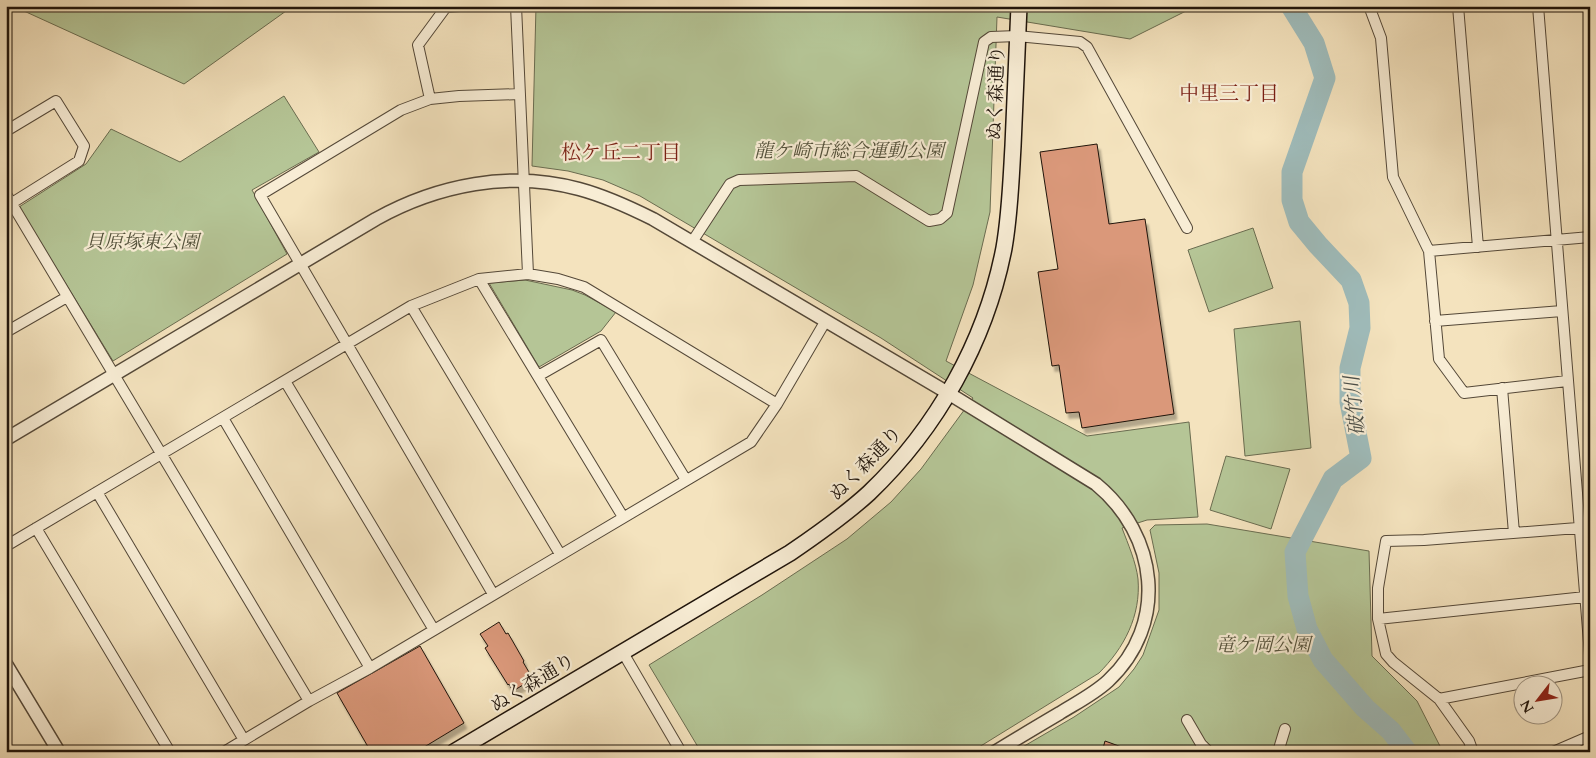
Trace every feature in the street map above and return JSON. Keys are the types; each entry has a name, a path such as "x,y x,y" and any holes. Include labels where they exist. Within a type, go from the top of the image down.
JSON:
{"main road":[{"name":"ぬく森通り","path":"454,752 790,552 844,514 869,493 891,470 924,429 948,393 966,361 993,296 1004,247 1011,196 1019,6"}],"street":[{"path":"430,99 418,45 446,7 460,6"},
{"path":"516,6 528,274"},
{"path":"1369,6 1381,38 1393,178 1429,252 1439,359 1464,392 1568,381"},
{"path":"1458,6 1478,247"},
{"path":"1538,6 1568,381 1585,527 1585,597 1590,655"},
{"path":"692,242 730,184 739,180 856,176 930,221 940,219 947,213 984,42 991,37 1017,36 1080,42 1087,47 1187,228"},
{"path":"493,594 260,195 401,110 430,99 520,94"},
{"path":"6,131 56,101 84,146 79,161 9,199 309,701"},
{"path":"6,439 376,218 416,198 488,182 524,180 551,182 579,188 605,197 654,219 825,322 948,393 1096,484 1110,495 1123,510 1135,529 1147,566 1148,584 1145,618 1140,634 1119,669 1092,693 995,752"},
{"path":"1429,252 1590,237"},
{"path":"6,546 410,306 480,278 528,274 584,286 777,404"},
{"path":"480,278 623,518"},
{"path":"6,332 67,297"},
{"path":"410,306 560,554"},
{"path":"1435,321 1562,311"},
{"path":"224,752 309,701 370,668 751,442 777,404 825,322"},
{"path":"538,376 601,340 686,480"},
{"path":"285,381 434,630"},
{"path":"1502,388 1514,533"},
{"path":"223,418 370,668"},
{"path":"97,492 244,740"},
{"path":"1473,752 1469,742 1439,699 1393,662 1386,654 1378,619 1378,588 1386,541 1424,540 1585,527"},
{"path":"36,528 170,752"},
{"path":"1378,619 1585,597"},
{"path":"622,651 681,752"},
{"path":"6,664 59,752"},
{"path":"1439,699 1590,670"},
{"path":"1187,720 1201,744 1209,752"},
{"path":"1278,752 1285,729"},
{"path":"1553,752 1590,736"}],"green space":[{"path":"13,6 293,6 184,84"},
{"name":"龍ケ崎市総合運動公園","path":"536,6 1196,6 1130,39 997,17 990,212 973,285 946,361 1087,436 1189,422 1198,517 1147,520 1122,528 1137,573 1137,606 1134,618 1123,642 1099,673 971,752 701,752 649,665 762,595 847,539 891,502 921,469 973,398 881,338 640,196 603,180 568,171 532,166"},
{"name":"貝原塚東公園","path":"284,96 319,152 252,190 287,254 113,361 19,207 86,164 111,129 180,162"},
{"path":"1253,228 1273,288 1209,312 1188,250"},
{"path":"525,280 572,290 616,312 601,331 539,367 489,283"},
{"path":"1300,321 1311,448 1245,456 1234,329"},
{"path":"1226,456 1290,469 1271,529 1210,510"},
{"name":"竜ケ岡公園","path":"1207,524 1369,551 1372,656 1417,701 1443,752 1014,752 1074,717 1119,687 1143,655 1159,610 1159,573 1150,530 1155,525"}],"building":[{"path":"1097,144 1109,224 1145,219 1174,414 1082,428 1079,412 1066,413 1059,365 1052,366 1038,272 1058,269 1040,152"},
{"path":"499,622 506,634 508,633 533,679 513,691 485,648 488,646 480,634"},
{"path":"420,646 464,723 416,752 371,752 337,693"},
{"path":"1105,741 1130,750 1130,752 1102,752"}],"waterway":[{"name":"破竹川","path":"1291,6 1314,43 1325,78 1292,172 1292,200 1299,222 1351,280 1359,303 1360,328 1350,368 1350,402 1361,458 1333,479 1295,552 1298,596 1307,629 1323,660 1365,708 1391,731 1407,752"}],"district":[{"name":"中里三丁目","path":"1229,93"},
{"name":"松ケ丘二丁目","path":"621,152"}]}
